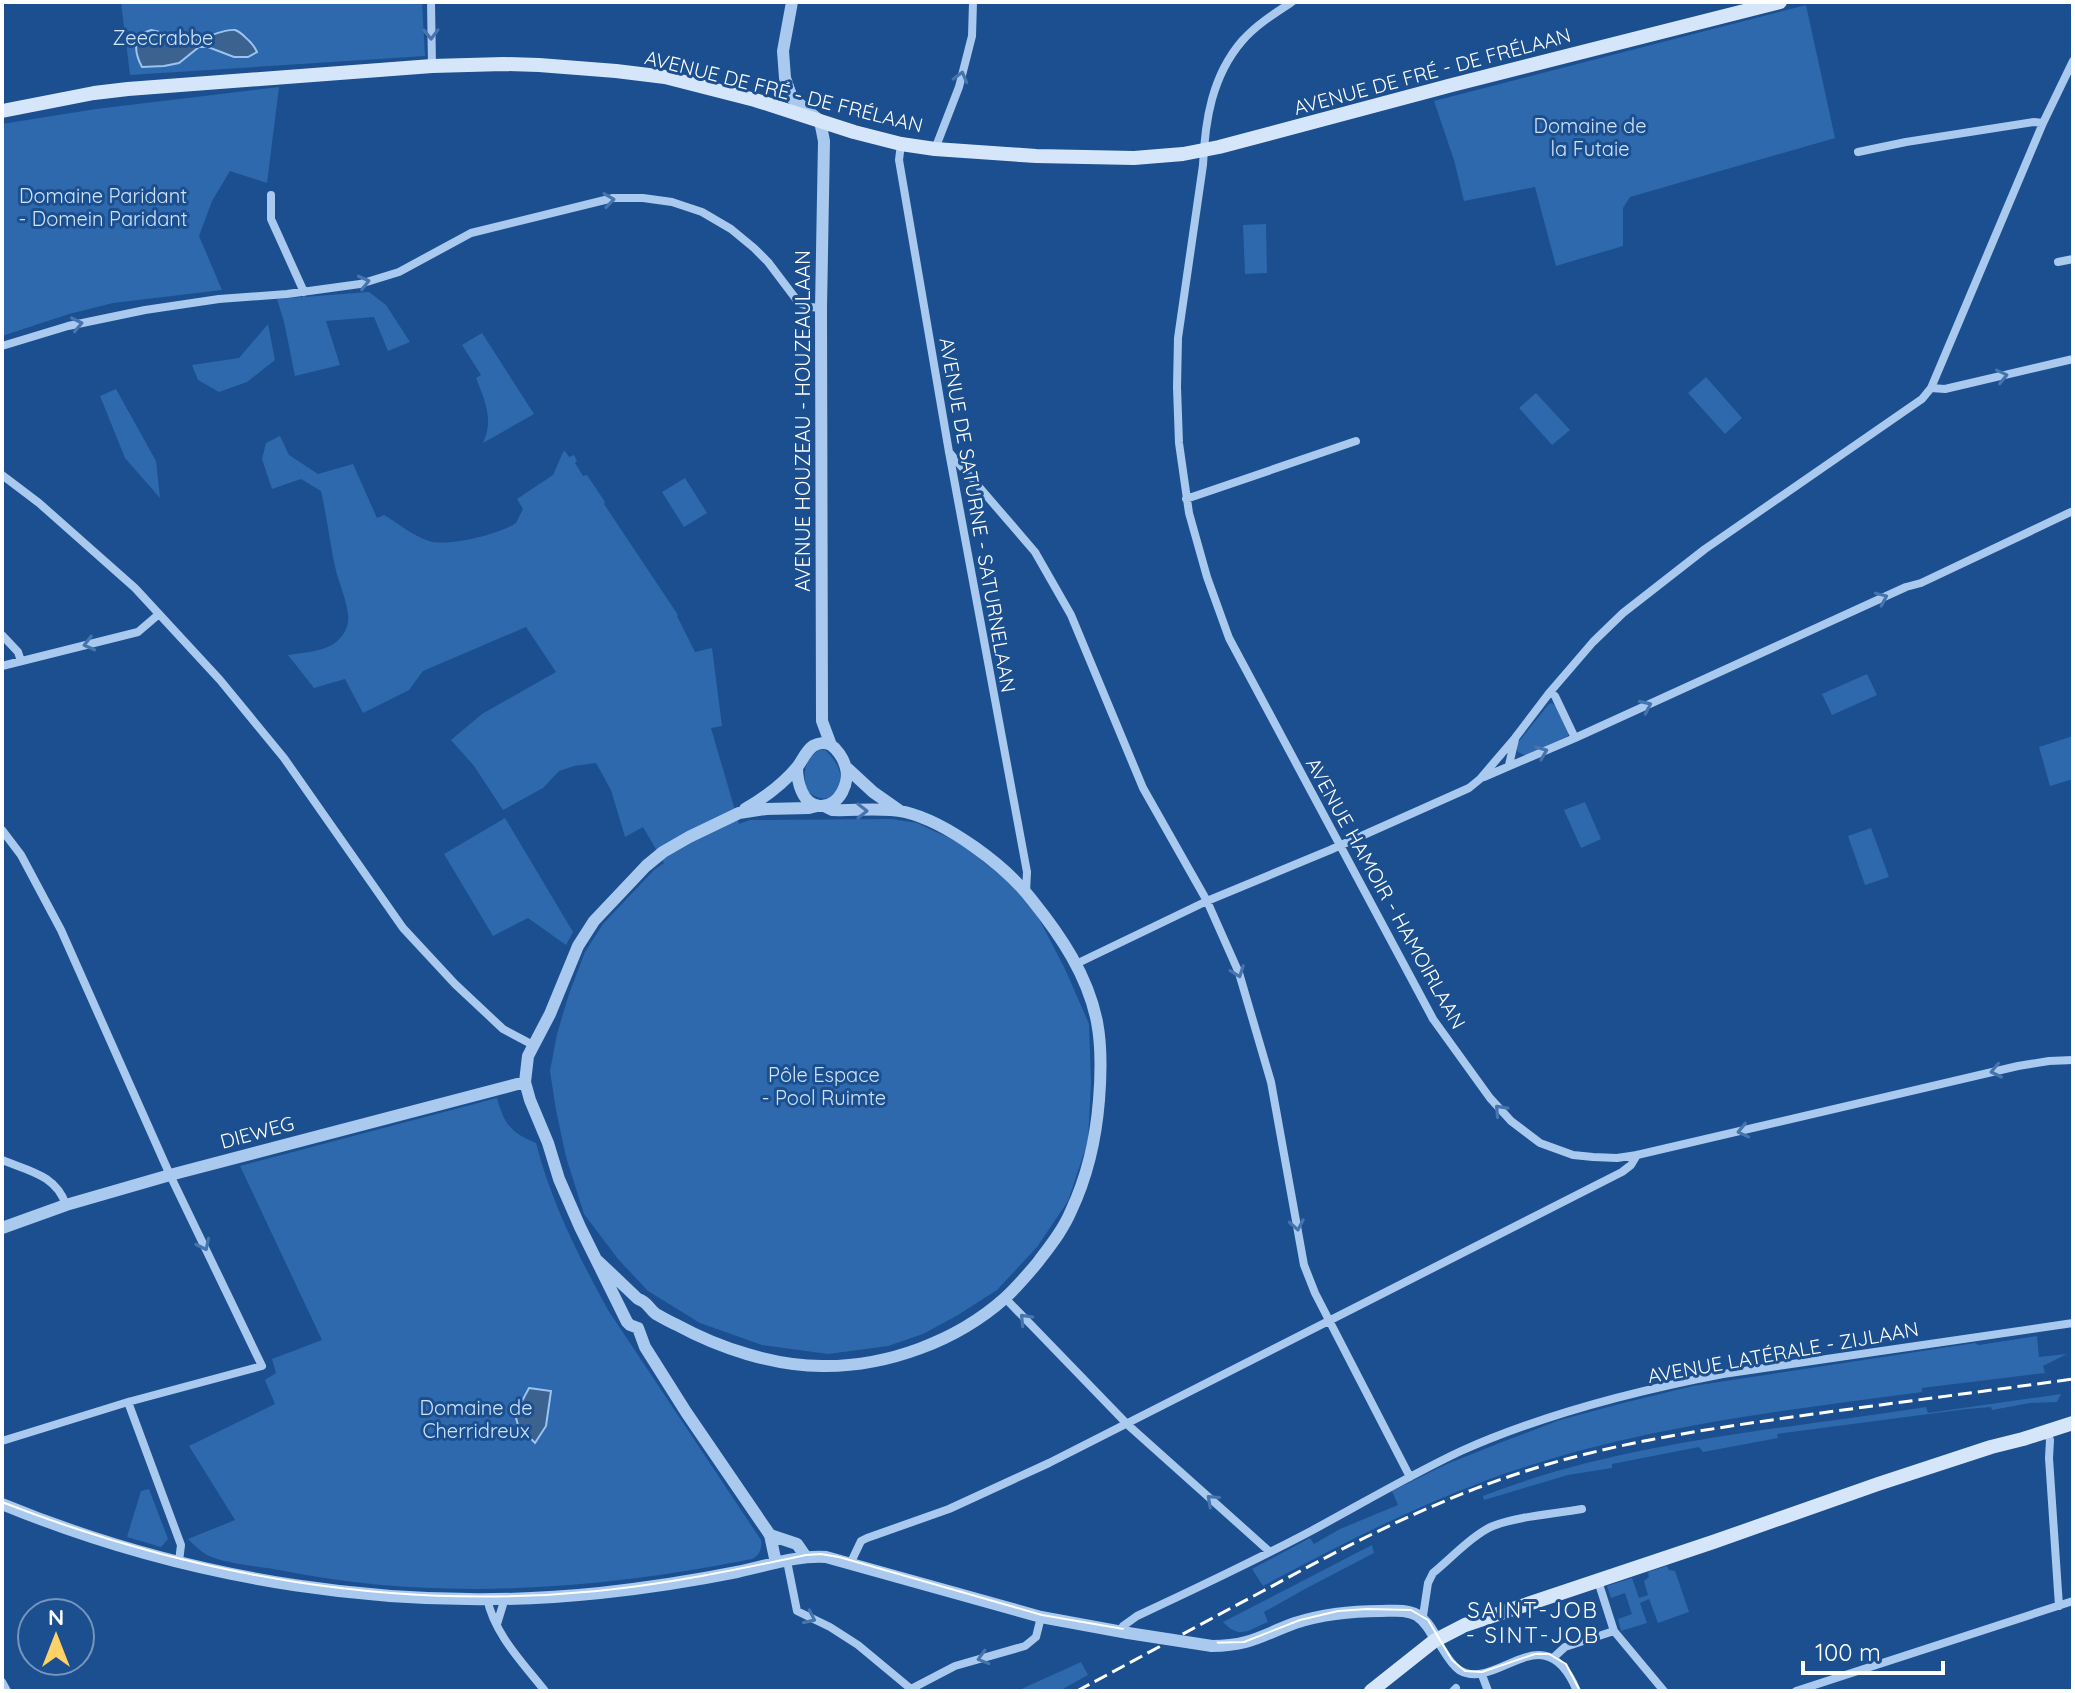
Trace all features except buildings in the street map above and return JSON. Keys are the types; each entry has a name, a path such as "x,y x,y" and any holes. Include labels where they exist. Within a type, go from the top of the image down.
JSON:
{"main road":[{"name":"AVENUE DE FRÉ - DE FRÉLAAN","path":"2,111 128,89 432,66 504,64 653,75 751,99 901,144 935,149 1084,158 1159,156 1203,150 1780,2"},
{"path":"1371,1691 1436,1639 1465,1625 1878,1484 2073,1423"}],"street":[{"path":"431,2 432,66"},
{"path":"792,2 783,51 785,78 792,98 820,121"},
{"path":"935,149 959,87 972,36 973,2"},
{"name":"AVENUE HAMOIR - HAMOIRLAAN","path":"1292,2 1263,21 1242,40 1213,91 1178,338 1179,443 1186,499 1207,577 1229,638 1433,1019 1490,1098 1511,1121 1540,1143 1573,1155 1617,1158 1977,1075 2049,1061 2073,1060"},
{"path":"1076,964 1207,901 1469,788 1480,779 1593,642 1623,613 1705,549 1922,399 1931,388 2043,123 2073,61"},
{"name":"AVENUE HOUZEAU - HOUZEAULAAN","path":"820,121 824,141 821,308 822,721 831,745"},
{"path":"1858,152 1906,142 2043,123"},
{"name":"AVENUE DE SATURNE - SATURNELAAN","path":"901,144 899,160 949,452 1027,872 1026,892"},
{"path":"271,195 271,219 304,292"},
{"path":"2,346 68,326 145,310 360,284 399,272 471,233 613,198 672,202 702,212 731,229 768,262 799,303 821,308"},
{"path":"2058,262 2073,259"},
{"path":"1931,388 1945,389 2073,359"},
{"path":"1186,499 1356,441"},
{"path":"949,452 1035,552 1071,615 1143,788 1207,901 1239,973 1271,1082 1304,1265 1410,1477"},
{"path":"2,475 135,588 220,680 284,758 403,928 455,984 503,1029 533,1045"},
{"path":"1480,779 1513,761 1575,738 1906,587 1948,571 2073,511"},
{"path":"2,666 138,632 159,614"},
{"path":"2,635 18,652 21,661"},
{"path":"1550,692 1555,696 1575,738"},
{"name":"AVENUE HOUZEAU - HOUZEAULAAN","path":"815,745 817,729 822,721"},
{"path":"1512,741 1509,753 1513,761"},
{"path":"652,1312 648,1324 638,1328 630,1325 559,1179 525,1082 528,1056 550,1014 575,951 594,921 646,866 663,852 765,797 815,745 831,745 847,768 900,811"},
{"path":"598,1261 638,1299 646,1302 652,1312 703,1338 753,1356 821,1366 864,1362 928,1345 977,1319 1026,1277 1061,1230 1071,1211 1091,1151 1098,1115 1101,1052 1097,1021 1076,964 1052,925 1026,892 989,857 956,836 900,811 832,810 821,806 808,799 800,789 797,767"},
{"path":"739,813 821,806 842,794 847,768"},
{"path":"2,830 21,855 61,930 170,1175 262,1366 128,1402 2,1441"},
{"name":"DIEWEG","path":"2,1228 66,1205 170,1175 525,1082"},
{"path":"851,1562 861,1541 949,1509 1128,1425 1622,1172 1637,1155"},
{"path":"2,1160 49,1180 60,1189 66,1205"},
{"path":"1005,1298 1128,1425 1270,1552"},
{"path":"624,1313 628,1304 638,1299"},
{"name":"AVENUE LATÉRALE - ZIJLAAN","path":"1124,1632 1123,1626 1137,1616 1270,1552 1461,1452 1590,1405 1680,1382 2073,1323"},
{"path":"638,1328 645,1347 686,1412 770,1535 797,1611 830,1627 867,1651 909,1690 955,1666 1025,1646 1036,1637 1041,1617"},
{"path":"128,1402 181,1545 179,1561"},
{"path":"2047,1432 2050,1440 2059,1606"},
{"path":"2,1504 91,1536 239,1575 330,1589 418,1597 560,1596 648,1587 806,1557 826,1557 1041,1617 1212,1646 1244,1644 1299,1622 1338,1613 1404,1611 1420,1618 1429,1627 1450,1661 1460,1671 1482,1675 1544,1656 1553,1658 1568,1670 1577,1691"},
{"path":"1420,1618 1433,1573 1484,1531 1514,1520 1582,1509"},
{"path":"770,1535 797,1544 806,1557"},
{"path":"1598,1581 1614,1631 1663,1691"},
{"path":"487,1598 501,1634 545,1691"},
{"path":"497,1624 505,1598"},
{"path":"1796,1691 2073,1601"},
{"path":"1553,1658 1565,1647 1614,1631"},
{"path":"1482,1675 1488,1691"},
{"path":"2,1682 7,1691"}],"green space":[{"name":"Zeecrabbe","path":"121,2 422,2 425,56 130,75"},
{"name":"Domaine de la Futaie","path":"1806,5 1835,138 1630,197 1623,208 1623,246 1556,266 1535,187 1464,201 1434,101"},
{"name":"Domaine Paridant - Domein Paridant","path":"279,87 267,183 230,171 212,201 199,236 222,290 113,303 2,336 2,124 96,109"},
{"path":"1266,224 1267,273 1245,274 1243,225"},
{"path":"369,292 386,305 410,342 388,351 374,317 326,321 340,365 295,376 277,299"},
{"path":"268,324 275,360 247,382 219,392 198,380 192,365 239,358"},
{"path":"482,333 534,414 483,443 488,418 476,378 481,375 462,345"},
{"path":"1706,377 1742,418 1725,434 1688,393"},
{"path":"116,389 156,461 160,498 125,458 100,396"},
{"path":"1536,393 1570,430 1552,445 1519,408"},
{"name":"Pôle Espace - Pool Ruimte","path":"280,436 289,455 318,474 353,464 377,518 384,515 417,536 437,542 473,538 516,523 523,509 517,499 553,475 563,452 569,457 574,455 583,476 587,475 678,615 695,652 712,648 722,726 711,728 739,824 750,820 892,819 917,823 960,843 1009,882 1037,915 1089,1024 1091,1082 1088,1141 1068,1201 1037,1247 997,1290 923,1334 888,1346 828,1354 762,1345 700,1323 648,1291 618,1259 584,1214 566,1157 550,1071 557,1034 585,952 603,924 664,863 643,827 625,837 611,790 596,763 559,771 543,788 503,810 474,766 451,740 482,714 556,672 526,627 423,671 409,690 363,713 345,679 314,688 288,655 317,650 336,642 346,629 348,614 336,571 321,491 301,479 272,489 262,459 266,443"},
{"path":"685,478 707,513 684,527 662,492"},
{"path":"1867,674 1877,695 1832,715 1822,694"},
{"path":"1552,703 1568,736 1526,756 1518,752 1516,745"},
{"path":"2073,736 2073,779 2050,786 2039,747"},
{"path":"819,750 825,750 834,760 841,781 834,796 826,799 807,791 806,785 807,763"},
{"path":"1585,802 1601,839 1581,848 1564,810"},
{"path":"505,818 573,932 566,945 528,918 493,936 444,854"},
{"path":"1871,828 1889,877 1865,885 1848,836"},
{"name":"Domaine de Cherridreux","path":"497,1098 510,1126 536,1143 567,1229 608,1310 761,1540 759,1553 752,1559 635,1578 575,1585 456,1589 338,1580 232,1563 204,1553 188,1539 235,1520 189,1446 275,1404 265,1380 276,1373 272,1359 322,1340 240,1166"},
{"path":"2037,1336 2039,1357 2067,1354 2043,1366 2045,1373 1922,1388 1922,1392 1753,1415 1585,1449 1449,1495 1263,1586 1252,1569 1310,1538 1314,1544 1340,1529 1398,1505 1392,1491 1447,1464 1560,1420 1693,1386"},
{"path":"2061,1394 2057,1402 1992,1410 1991,1407 1967,1409 1777,1434 1778,1438 1703,1452 1699,1447 1612,1464 1612,1468 1568,1475 1484,1500 1483,1496 1591,1462 1702,1440 1926,1407 1928,1413"},
{"path":"149,1489 168,1539 161,1547 127,1537 141,1491"},
{"path":"1372,1545 1374,1553 1264,1612 1268,1622 1239,1632 1223,1622"},
{"path":"1667,1566 1675,1571 1689,1612 1658,1623 1649,1599 1640,1603 1647,1623 1621,1631 1618,1619 1632,1614 1625,1593 1611,1598 1607,1586 1632,1578 1639,1598 1648,1595 1644,1581 1649,1577 1648,1572"},
{"path":"1081,1662 1088,1675 1059,1691 1017,1691"}],"shaded area":[{"path":"151,30 164,33 180,45 235,30 251,42 257,52 248,57 234,57 208,47 199,47 179,63 142,67 136,46 140,34"},
{"path":"529,1388 551,1391 546,1426 535,1443 518,1425 515,1414"}],"tram line":[{"path":"2,1502 146,1550 220,1568 294,1582 369,1591 445,1596 521,1596 597,1591 821,1554 1042,1615 1205,1643 1244,1642 1300,1620 1338,1611 1411,1610 1428,1620 1452,1660 1465,1671 1482,1672 1535,1654 1549,1654 1566,1664 1580,1691"}],"railway":[{"path":"1077,1691 1359,1540 1458,1496 1526,1471 1625,1445 1691,1432 2073,1379"}],"district":[{"name":"SAINT-JOB - SINT-JOB","path":"1533,1622"}]}
